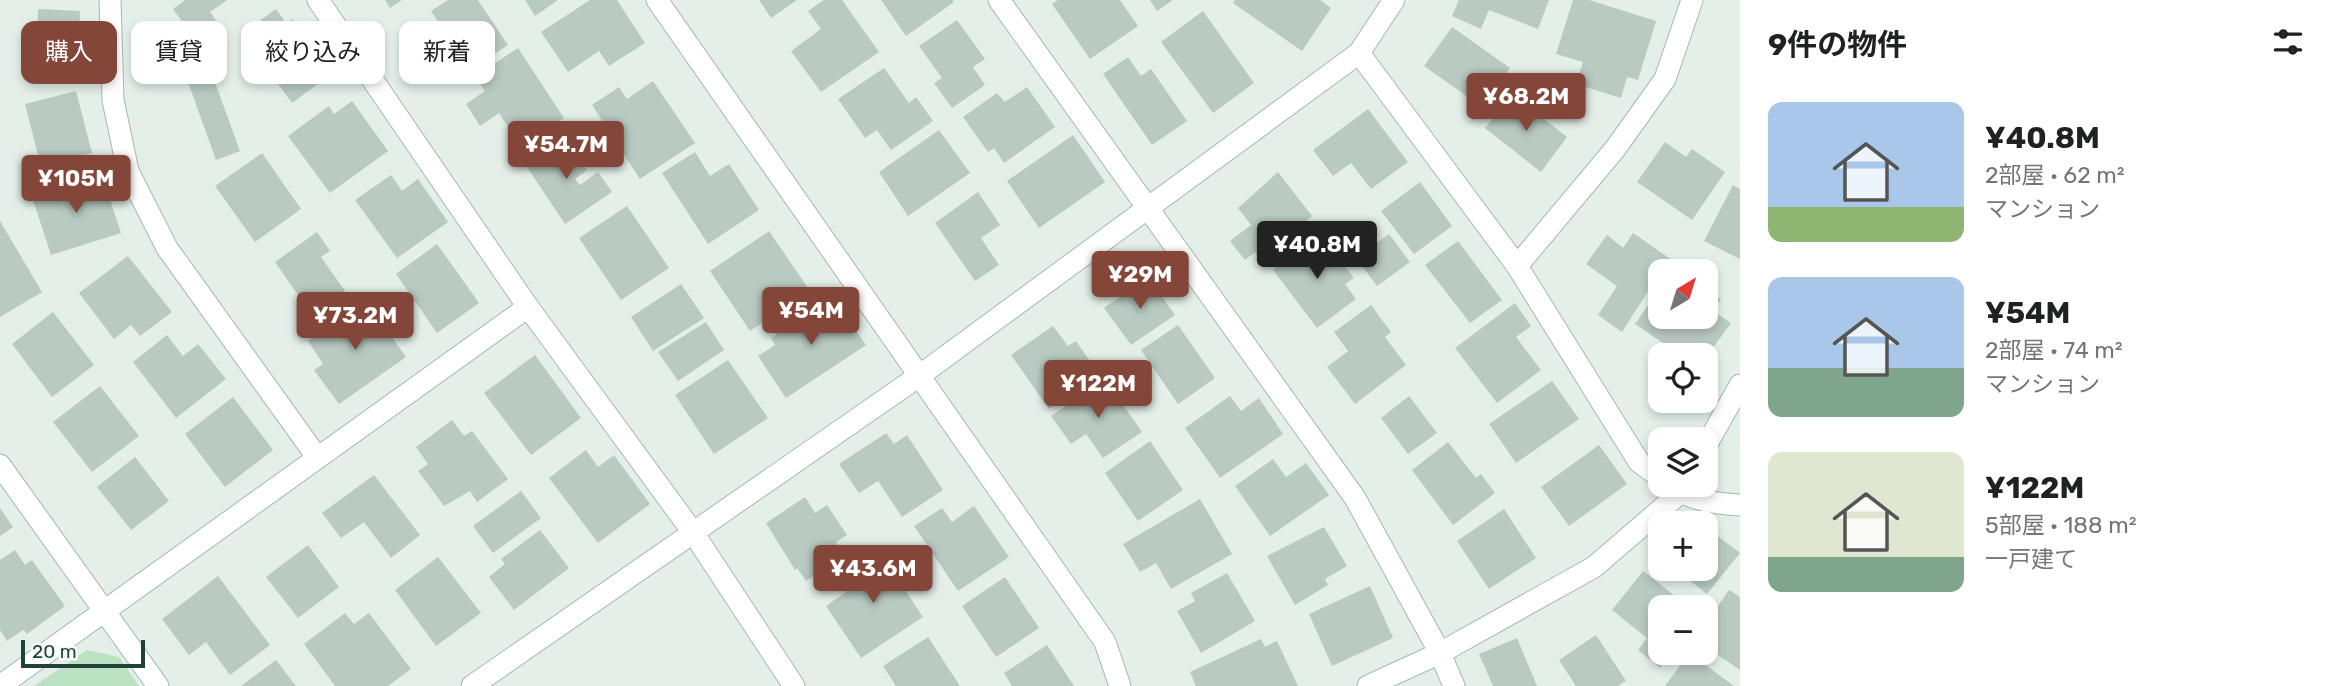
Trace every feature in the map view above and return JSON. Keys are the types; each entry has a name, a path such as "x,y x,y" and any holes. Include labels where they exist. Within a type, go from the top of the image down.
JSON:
{"street":[{"path":"110,0 113,100 128,171 167,248 317,457"},
{"path":"318,0 528,307 692,531 794,686"},
{"path":"657,0 1105,642 1120,686"},
{"path":"999,0 1355,498 1440,653 1454,686"},
{"path":"472,686 919,376 1359,53 1394,0"},
{"path":"1517,266 1615,149 1664,79 1692,0"},
{"path":"1359,53 1517,266 1639,462 1648,469"},
{"path":"0,686 528,307"},
{"path":"1717,427 1740,385"},
{"path":"0,465 159,686"},
{"path":"1368,686 1440,653 1594,568 1668,497"},
{"path":"1702,497 1719,504 1740,505"}],"green space":[{"path":"87,650 119,657 139,686 34,686"}],"building":[{"path":"185,0 227,0 210,12 216,21 182,21 173,9"},
{"path":"385,0 402,0 390,8"},
{"path":"448,0 478,0 492,21 438,21 431,11"},
{"path":"525,0 558,0 535,16"},
{"path":"590,0 617,0 645,43 609,66 599,51 568,72 541,32"},
{"path":"759,0 797,0 771,18"},
{"path":"824,0 842,0 879,52 821,92 791,51 821,29 808,11"},
{"path":"881,0 952,0 954,2 906,36"},
{"path":"1058,0 1120,0 1138,26 1090,59 1052,4"},
{"path":"1150,0 1173,0 1157,11"},
{"path":"1235,0 1320,0 1331,8 1302,51 1233,3"},
{"path":"1459,0 1549,0 1538,29 1489,10 1481,29 1452,16"},
{"path":"1573,0 1589,0 1656,21 1638,80 1627,77 1621,98 1576,84 1583,62 1556,54"},
{"path":"38,9 80,11 80,21 38,21"},
{"path":"276,9 285,21 259,21"},
{"path":"1203,11 1254,83 1213,113 1161,42"},
{"path":"957,20 985,59 973,67 985,85 952,108 934,83 942,78 919,46"},
{"path":"495,26 508,45 495,54"},
{"path":"1452,27 1510,68 1482,107 1424,66"},
{"path":"518,48 564,118 521,147 499,113 480,126 466,104 485,91 480,84 495,84 495,63"},
{"path":"1128,57 1141,76 1151,69 1187,121 1152,145 1103,74"},
{"path":"884,68 909,103 916,97 933,121 891,150 877,130 865,138 838,99"},
{"path":"653,81 695,143 640,179 592,105 619,87 627,99"},
{"path":"189,84 216,84 240,151 216,160"},
{"path":"278,84 318,84 292,103"},
{"path":"1027,87 1055,127 1004,163 994,148 988,152 963,117 997,93 1005,102"},
{"path":"76,91 92,153 41,167 25,104"},
{"path":"1512,94 1567,137 1541,172 1485,128"},
{"path":"352,101 388,151 330,193 288,136 329,106 334,114"},
{"path":"1368,109 1408,162 1371,189 1351,163 1333,176 1313,150"},
{"path":"939,130 970,173 908,216 879,172"},
{"path":"1073,135 1105,182 1039,228 1007,181"},
{"path":"565,137 587,170 575,179 580,185 598,172 612,192 565,224 525,164"},
{"path":"1665,142 1686,157 1692,149 1725,172 1692,220 1637,182"},
{"path":"695,152 710,176 729,164 759,210 708,244 662,173"},
{"path":"262,153 301,209 255,242 215,186"},
{"path":"1278,172 1312,216 1304,223 1307,227 1279,249 1282,253 1265,266 1255,252 1245,260 1230,241 1251,225 1238,208"},
{"path":"102,175 121,233 51,255 32,197"},
{"path":"391,175 402,191 418,179 448,222 397,258 355,200"},
{"path":"1420,182 1452,226 1414,254 1381,211"},
{"path":"1733,185 1740,189 1740,259 1704,241"},
{"path":"978,192 1000,225 981,238 999,265 975,281 935,223"},
{"path":"627,206 669,268 621,300 579,238"},
{"path":"0,221 42,292 0,317"},
{"path":"769,231 810,291 750,331 710,271"},
{"path":"317,232 330,251 321,257 345,291 311,314 275,262"},
{"path":"1633,233 1671,259 1648,259 1648,291 1622,332 1598,315 1617,286 1586,264 1607,235 1623,248"},
{"path":"1320,234 1354,278 1345,284 1356,299 1317,328 1273,270"},
{"path":"1389,234 1410,262 1377,286 1356,258"},
{"path":"1458,241 1502,300 1470,323 1425,265"},
{"path":"437,244 479,303 437,333 396,274"},
{"path":"128,256 172,312 140,336 131,325 114,339 79,293"},
{"path":"1148,277 1175,315 1131,345 1104,308"},
{"path":"681,284 704,318 653,351 631,317"},
{"path":"833,297 866,345 786,398 758,356 775,345 771,338"},
{"path":"366,300 406,357 339,404 314,370 323,364 308,341"},
{"path":"1515,303 1531,326 1516,337 1541,370 1497,403 1455,348"},
{"path":"1371,305 1391,332 1385,337 1406,365 1355,404 1327,367 1348,351 1334,332"},
{"path":"1648,306 1648,329 1718,329 1718,314 1731,323 1717,343 1663,343 1635,324"},
{"path":"53,312 94,365 52,397 12,344"},
{"path":"706,322 724,350 678,381 658,352"},
{"path":"1178,325 1215,378 1178,404 1141,350"},
{"path":"1053,326 1068,346 1076,341 1099,374 1049,409 1011,355"},
{"path":"167,335 183,356 198,344 226,379 176,418 133,362"},
{"path":"535,355 581,418 531,455 484,393"},
{"path":"728,360 768,418 714,454 675,395"},
{"path":"1105,379 1142,432 1103,458 1086,434 1071,444 1051,416"},
{"path":"1552,381 1579,419 1516,463 1489,424"},
{"path":"100,386 139,436 92,472 53,422"},
{"path":"1230,396 1241,411 1259,398 1283,434 1220,478 1185,428"},
{"path":"1409,396 1437,433 1408,454 1381,418"},
{"path":"233,397 273,450 225,487 185,434"},
{"path":"452,420 464,436 472,431 508,479 477,502 470,491 444,506 418,471 428,464 416,447"},
{"path":"886,433 894,444 907,435 943,490 902,517 878,481 859,493 839,464"},
{"path":"1150,441 1183,490 1138,521 1105,473"},
{"path":"1448,442 1476,478 1481,474 1495,493 1453,525 1412,470"},
{"path":"1599,445 1627,484 1569,526 1541,487"},
{"path":"586,450 598,467 614,455 650,504 598,543 549,478"},
{"path":"135,457 169,501 131,530 97,487"},
{"path":"1273,459 1286,477 1306,463 1329,495 1270,536 1235,486"},
{"path":"374,475 420,535 391,558 364,522 341,538 322,513"},
{"path":"521,491 541,518 493,553 473,526"},
{"path":"805,497 815,513 827,505 847,535 836,542 845,555 806,581 797,568 795,570 766,523"},
{"path":"1200,499 1232,554 1171,589 1156,563 1140,572 1123,544"},
{"path":"974,506 1009,557 958,591 914,526 942,508 952,522"},
{"path":"0,508 13,527 0,536"},
{"path":"1504,509 1536,558 1489,589 1457,541"},
{"path":"1324,527 1347,566 1325,579 1328,585 1295,605 1267,556"},
{"path":"540,530 569,568 514,610 489,577 505,564 501,559"},
{"path":"1718,536 1740,553 1718,580"},
{"path":"308,545 339,587 298,618 266,577"},
{"path":"15,550 25,565 32,560 65,606 27,634 23,630 7,641 0,630 0,560"},
{"path":"879,551 923,617 861,658 826,606 846,592 837,579"},
{"path":"438,557 481,613 436,646 395,590"},
{"path":"1643,571 1648,575 1648,581 1656,581 1674,595 1648,595 1648,658 1638,650 1647,638 1612,610"},
{"path":"1227,573 1255,621 1201,653 1177,611 1195,601 1191,593"},
{"path":"218,576 270,645 230,675 206,642 189,655 162,619"},
{"path":"1005,577 1039,628 996,657 962,606"},
{"path":"1690,581 1717,581 1707,594"},
{"path":"1370,586 1393,638 1332,666 1309,614"},
{"path":"1729,590 1740,597 1740,670 1718,655 1718,606"},
{"path":"345,613 354,624 369,613 411,669 388,686 335,686 304,644"},
{"path":"1596,635 1626,681 1618,686 1576,686 1559,660"},
{"path":"928,637 960,686 896,686 883,666"},
{"path":"1517,638 1537,686 1493,686 1479,654"},
{"path":"1261,639 1265,647 1277,641 1298,686 1196,686 1190,672"},
{"path":"1047,645 1074,686 1012,686 1004,673"},
{"path":"276,660 296,686 241,686"},
{"path":"1680,665 1705,665 1734,686 1665,686"}]}
